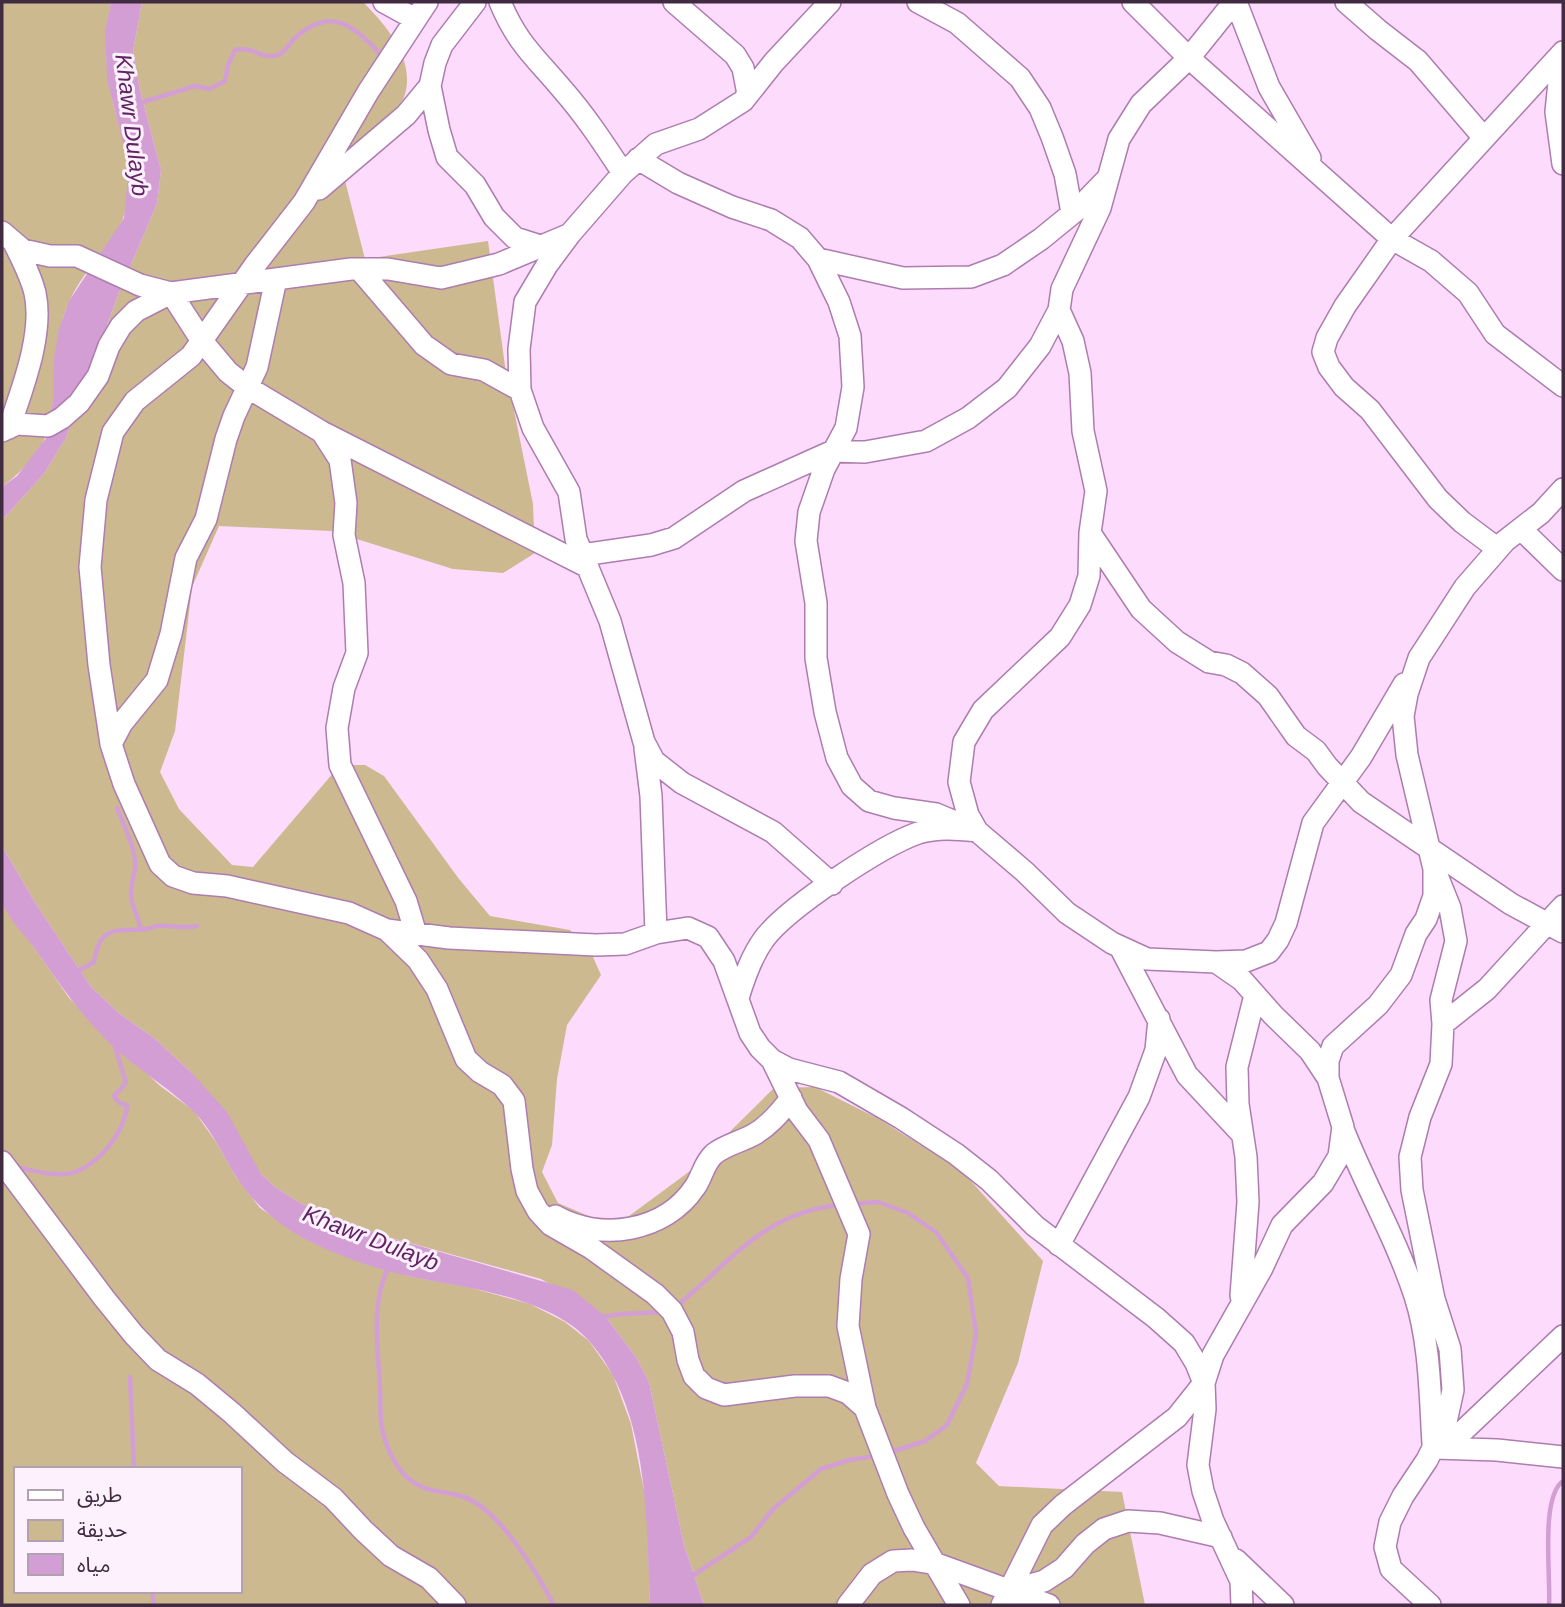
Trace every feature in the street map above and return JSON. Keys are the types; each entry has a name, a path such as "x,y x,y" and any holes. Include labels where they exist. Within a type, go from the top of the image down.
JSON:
{"street":[{"path":"475,2 442,45 435,63 430,86 439,130 447,156 475,185 494,217 515,238 540,246"},
{"path":"500,2 511,29 535,61 630,166 771,220 800,238 818,259 839,302 850,336 853,387 846,428 824,469 809,512 806,541 816,603 816,658 825,712 837,758 852,786 869,801 894,808 936,814 977,831 1067,913 1120,947 1147,959 1216,962 1245,961 1269,952 1286,923 1313,823 1343,784 1465,587 1498,549 1541,513 1563,489"},
{"path":"674,2 736,55 743,68 748,94"},
{"path":"656,933 651,796 644,742 611,621 576,539 569,492 533,428 520,390 519,349 525,302 569,234 630,166 656,144 699,129 743,101 774,62 830,2"},
{"path":"918,2 957,23 1020,78 1040,108 1052,136 1065,174 1072,213"},
{"path":"1133,2 1189,58 1392,239 1431,261 1468,293 1495,334 1563,386"},
{"path":"7,237 23,250 36,254 76,256 140,285 171,293 202,341 228,372 247,387 322,432 584,561 674,538 744,491 834,451 865,452 926,441 968,418 1007,388 1040,346 1059,310 1062,289 1100,208 1119,139 1141,104 1189,58 1235,2 1269,87 1323,177"},
{"path":"1346,2 1418,61 1484,138"},
{"path":"380,4 421,11 368,92 304,202 241,284 191,356 135,401 113,432 96,500 90,566 99,665 111,744 124,784 160,864 173,876 193,883 227,887 349,913 387,930 416,934 449,938 625,944 656,933 688,928 708,937 724,961 750,1033 772,1060 789,1069 839,1082 956,1154 989,1180 1035,1226 1156,1318 1184,1343 1204,1383 1205,1409 1198,1465 1203,1491 1241,1581 1242,1605"},
{"path":"1498,549 1462,522 1438,499 1370,410 1344,387 1329,367 1323,352 1327,338 1345,306 1392,239 1563,52"},
{"path":"1563,52 1556,112 1563,163"},
{"path":"304,202 406,115 430,86"},
{"path":"818,259 860,271 903,278 971,277 1003,265 1072,213 1107,179"},
{"path":"5,429 18,424 48,426 62,418 79,403 98,376 109,346 121,326 136,311 171,293 359,269 388,269 441,278 499,264 569,234"},
{"path":"5,429 19,399 37,327 35,294 26,266 7,237"},
{"path":"359,269 424,345 452,364 484,370 520,390"},
{"path":"111,744 122,723 157,680 171,634 186,558 206,519 226,439 257,366 276,279"},
{"path":"977,831 968,815 959,782 964,742 983,710 1060,637 1080,605 1089,576 1090,533 1096,491 1083,431 1080,373 1073,341 1059,310"},
{"path":"322,432 340,460 346,503 344,535 354,583 356,653 344,688 337,728 340,765 406,901 416,934"},
{"path":"1521,529 1563,570"},
{"path":"1090,533 1140,609 1177,642 1209,662 1226,665 1242,673 1268,696 1296,736 1317,751 1326,766 1361,802 1432,860 1555,928"},
{"path":"1419,658 1403,716 1407,755 1432,860 1450,908 1455,941 1441,1000 1441,1064 1420,1117 1410,1157 1412,1190 1434,1299 1450,1349 1453,1390 1446,1422 1390,1522 1385,1547 1391,1569 1427,1603"},
{"path":"644,742 654,761 682,783 774,832 832,884"},
{"path":"738,999 747,970 763,940 781,921 832,884 890,845 920,832 947,828 977,831"},
{"path":"1328,1078 1328,1061 1333,1046 1378,1005 1401,975 1434,896 1432,860"},
{"path":"1443,1024 1555,928 1563,906"},
{"path":"387,930 418,960 437,989 466,1059 480,1072 502,1085 514,1101 522,1169 527,1191 534,1204 551,1225 591,1248 655,1294 672,1311 683,1332 694,1377 706,1388 724,1395 795,1386 829,1386 848,1393 865,1408"},
{"path":"1120,947 1187,1075 1242,1135"},
{"path":"1216,962 1242,980 1310,1051 1328,1078 1356,1160 1382,1214 1416,1297 1424,1337 1433,1448"},
{"path":"1240,1309 1248,1202 1237,1067 1255,995"},
{"path":"1059,1245 1139,1097 1156,1050 1159,1018"},
{"path":"772,1060 797,1111 819,1140 859,1234 851,1279 848,1326 865,1408 914,1528 959,1605"},
{"path":"534,1204 562,1220 600,1229 628,1229 657,1221 680,1204 695,1186 713,1154 754,1135 778,1116 791,1098"},
{"path":"1006,1598 1042,1525 1063,1505 1177,1417 1204,1383 1213,1355 1240,1309 1282,1225 1323,1183 1339,1156 1343,1127"},
{"path":"2,1161 104,1298 150,1352 233,1413 285,1462 333,1498 391,1556 429,1578 455,1605"},
{"path":"1433,1448 1463,1431 1563,1336"},
{"path":"1433,1448 1497,1450 1563,1457"},
{"path":"1006,1598 1065,1568 1085,1544 1104,1529 1128,1521 1160,1523 1226,1545 1283,1605"},
{"path":"848,1605 872,1574 893,1561 912,1560 937,1564 1006,1598 1049,1605"}],"green space":[{"path":"2,2 111,2 106,48 108,76 129,168 122,221 75,289 63,317 53,402 46,435 27,464 2,487"},
{"path":"142,2 363,2 381,21 403,57 407,84 404,97 341,165 365,259 488,241 505,366 533,504 535,553 503,573 453,569 331,531 219,526 192,587 175,731 160,772 179,809 232,865 253,867 340,765 365,765 384,776 459,879 490,916 570,930 593,957 601,975 567,1025 557,1079 552,1145 542,1172 558,1203 591,1217 625,1219 690,1171 774,1088 815,1087 877,1118 961,1170 1043,1261 1018,1363 976,1463 999,1486 1122,1492 1145,1605 704,1605 684,1545 649,1382 636,1357 605,1316 541,1279 381,1235 300,1203 275,1187 261,1174 191,1072 91,987 36,904 2,846 2,520 43,475 66,438 120,290 157,204 161,170 140,90 133,51"},
{"path":"2,901 69,998 159,1085 194,1111 236,1177 260,1208 304,1238 348,1257 408,1276 468,1287 530,1304 565,1322 589,1341 613,1375 631,1424 647,1506 650,1605 2,1605"}],"water":[{"name":"Khawr Dulayb","path":"111,2 142,2 133,51 140,90 161,170 157,204 120,290 66,438 43,475 2,520 2,487 17,476 46,438 53,400 54,358 59,329 69,301 124,218 129,167 107,79 105,31"},
{"name":"Khawr Dulayb","path":"2,846 36,904 91,987 191,1072 227,1112 261,1174 275,1187 300,1203 381,1235 573,1290 605,1316 636,1357 649,1382 684,1545 704,1605 650,1605 645,1503 634,1433 624,1400 610,1370 590,1342 553,1314 531,1305 507,1297 370,1266 315,1244 274,1218 242,1185 199,1118 104,1037 72,1000 15,924 2,901"}],"waterway":[{"name":"Khawr Dulayb","path":"140,103 195,86 209,89 225,81 235,50 246,49 276,56 318,23 329,21 350,27 380,54"},
{"path":"117,808 134,853 131,896 140,928"},
{"path":"75,973 94,962 101,941 105,935 112,932 157,926 197,926"},
{"path":"16,1167 65,1174 87,1166 106,1149 121,1127 127,1105 119,1103 114,1096 126,1083 115,1046"},
{"path":"853,1204 878,1202 908,1213 936,1232 968,1278 976,1334 967,1384 947,1425 925,1441 888,1453"},
{"path":"677,1306 733,1256 770,1228 815,1209 841,1205"},
{"name":"Khawr Dulayb","path":"390,1265 379,1294 377,1310 381,1423 390,1453 398,1467 413,1482 425,1488 464,1497 490,1514 516,1544 554,1605"},
{"path":"602,1317 663,1312"},
{"path":"130,1377 134,1467"},
{"path":"689,1578 751,1537 773,1509 821,1469 849,1460 876,1456"},
{"path":"1549,1605 1549,1520 1551,1503 1563,1481"},
{"path":"152,1593 154,1605"}]}
